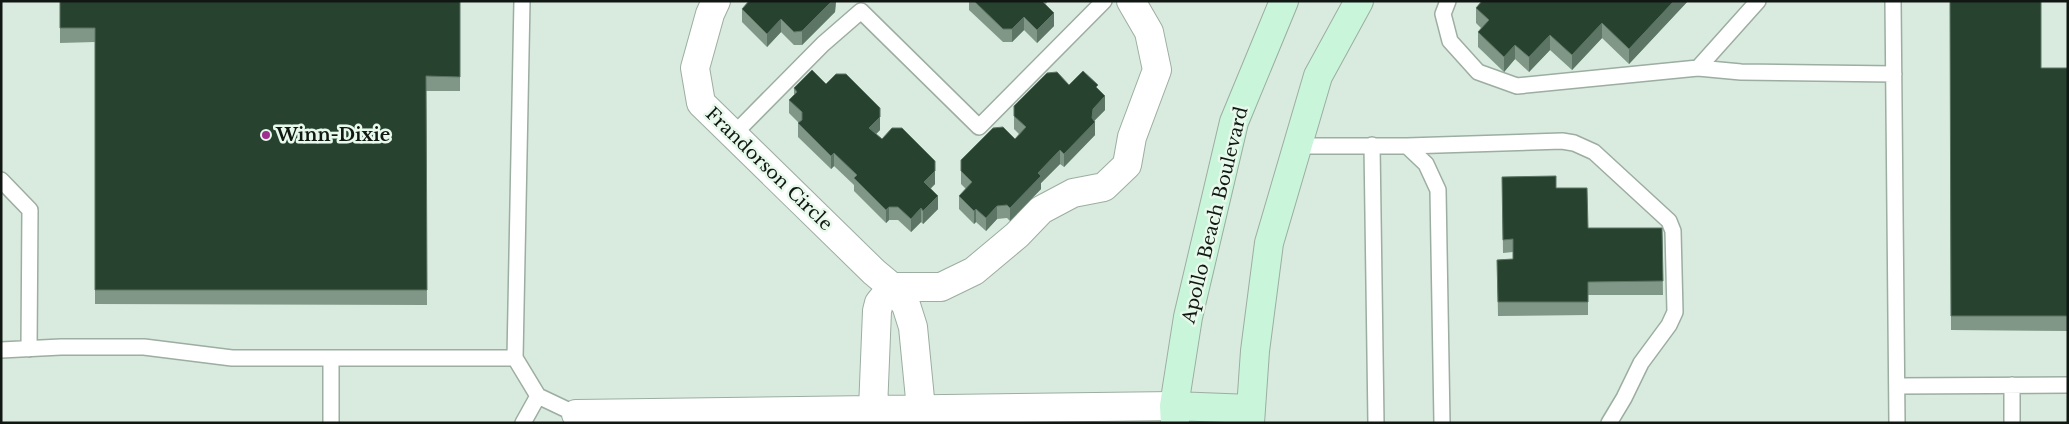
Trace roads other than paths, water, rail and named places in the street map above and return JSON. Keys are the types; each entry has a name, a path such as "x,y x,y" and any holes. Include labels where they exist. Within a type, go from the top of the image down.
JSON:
{"main road":[{"name":"Apollo Beach Boulevard","path":"1175,415 1188,317 1234,122 1284,1"},
{"path":"1175,415 1250,416 1255,351 1269,243 1318,76 1359,1"}],"street":[{"name":"Frandorson Circle","path":"716,1 710,14 695,68 701,103 874,272 892,287 906,305 913,327 921,409"},
{"path":"873,409 878,311 880,303 892,287 941,287 974,272 1017,235 1041,210 1073,193 1104,187 1127,166 1132,137 1157,70 1149,32 1131,1"},
{"path":"576,414 921,409 1089,415 1175,415"}],"lane":[{"path":"522,1 515,358 538,396 576,414"},
{"path":"733,135 823,44 861,11 979,127 1104,1"},
{"path":"1448,1 1443,14 1450,41 1478,72 1517,86 1698,68 1741,72 1894,74"},
{"path":"1698,68 1758,1"},
{"path":"1893,1 1897,423"},
{"path":"1298,146 1407,146 1562,141 1574,143 1594,152 1669,221 1673,231 1675,312 1669,325 1642,363 1609,423"},
{"path":"1372,145 1376,423"},
{"path":"1407,146 1426,164 1438,190 1442,423"},
{"path":"1,180 30,210 29,349"},
{"path":"1,350 61,346 144,347 232,358 515,358"},
{"path":"331,358 331,423"},
{"path":"2012,385 2012,423"},
{"path":"1897,386 2068,385"},
{"path":"523,423 538,396"}],"place":[{"name":"Winn-Dixie","path":"266,135"}]}
